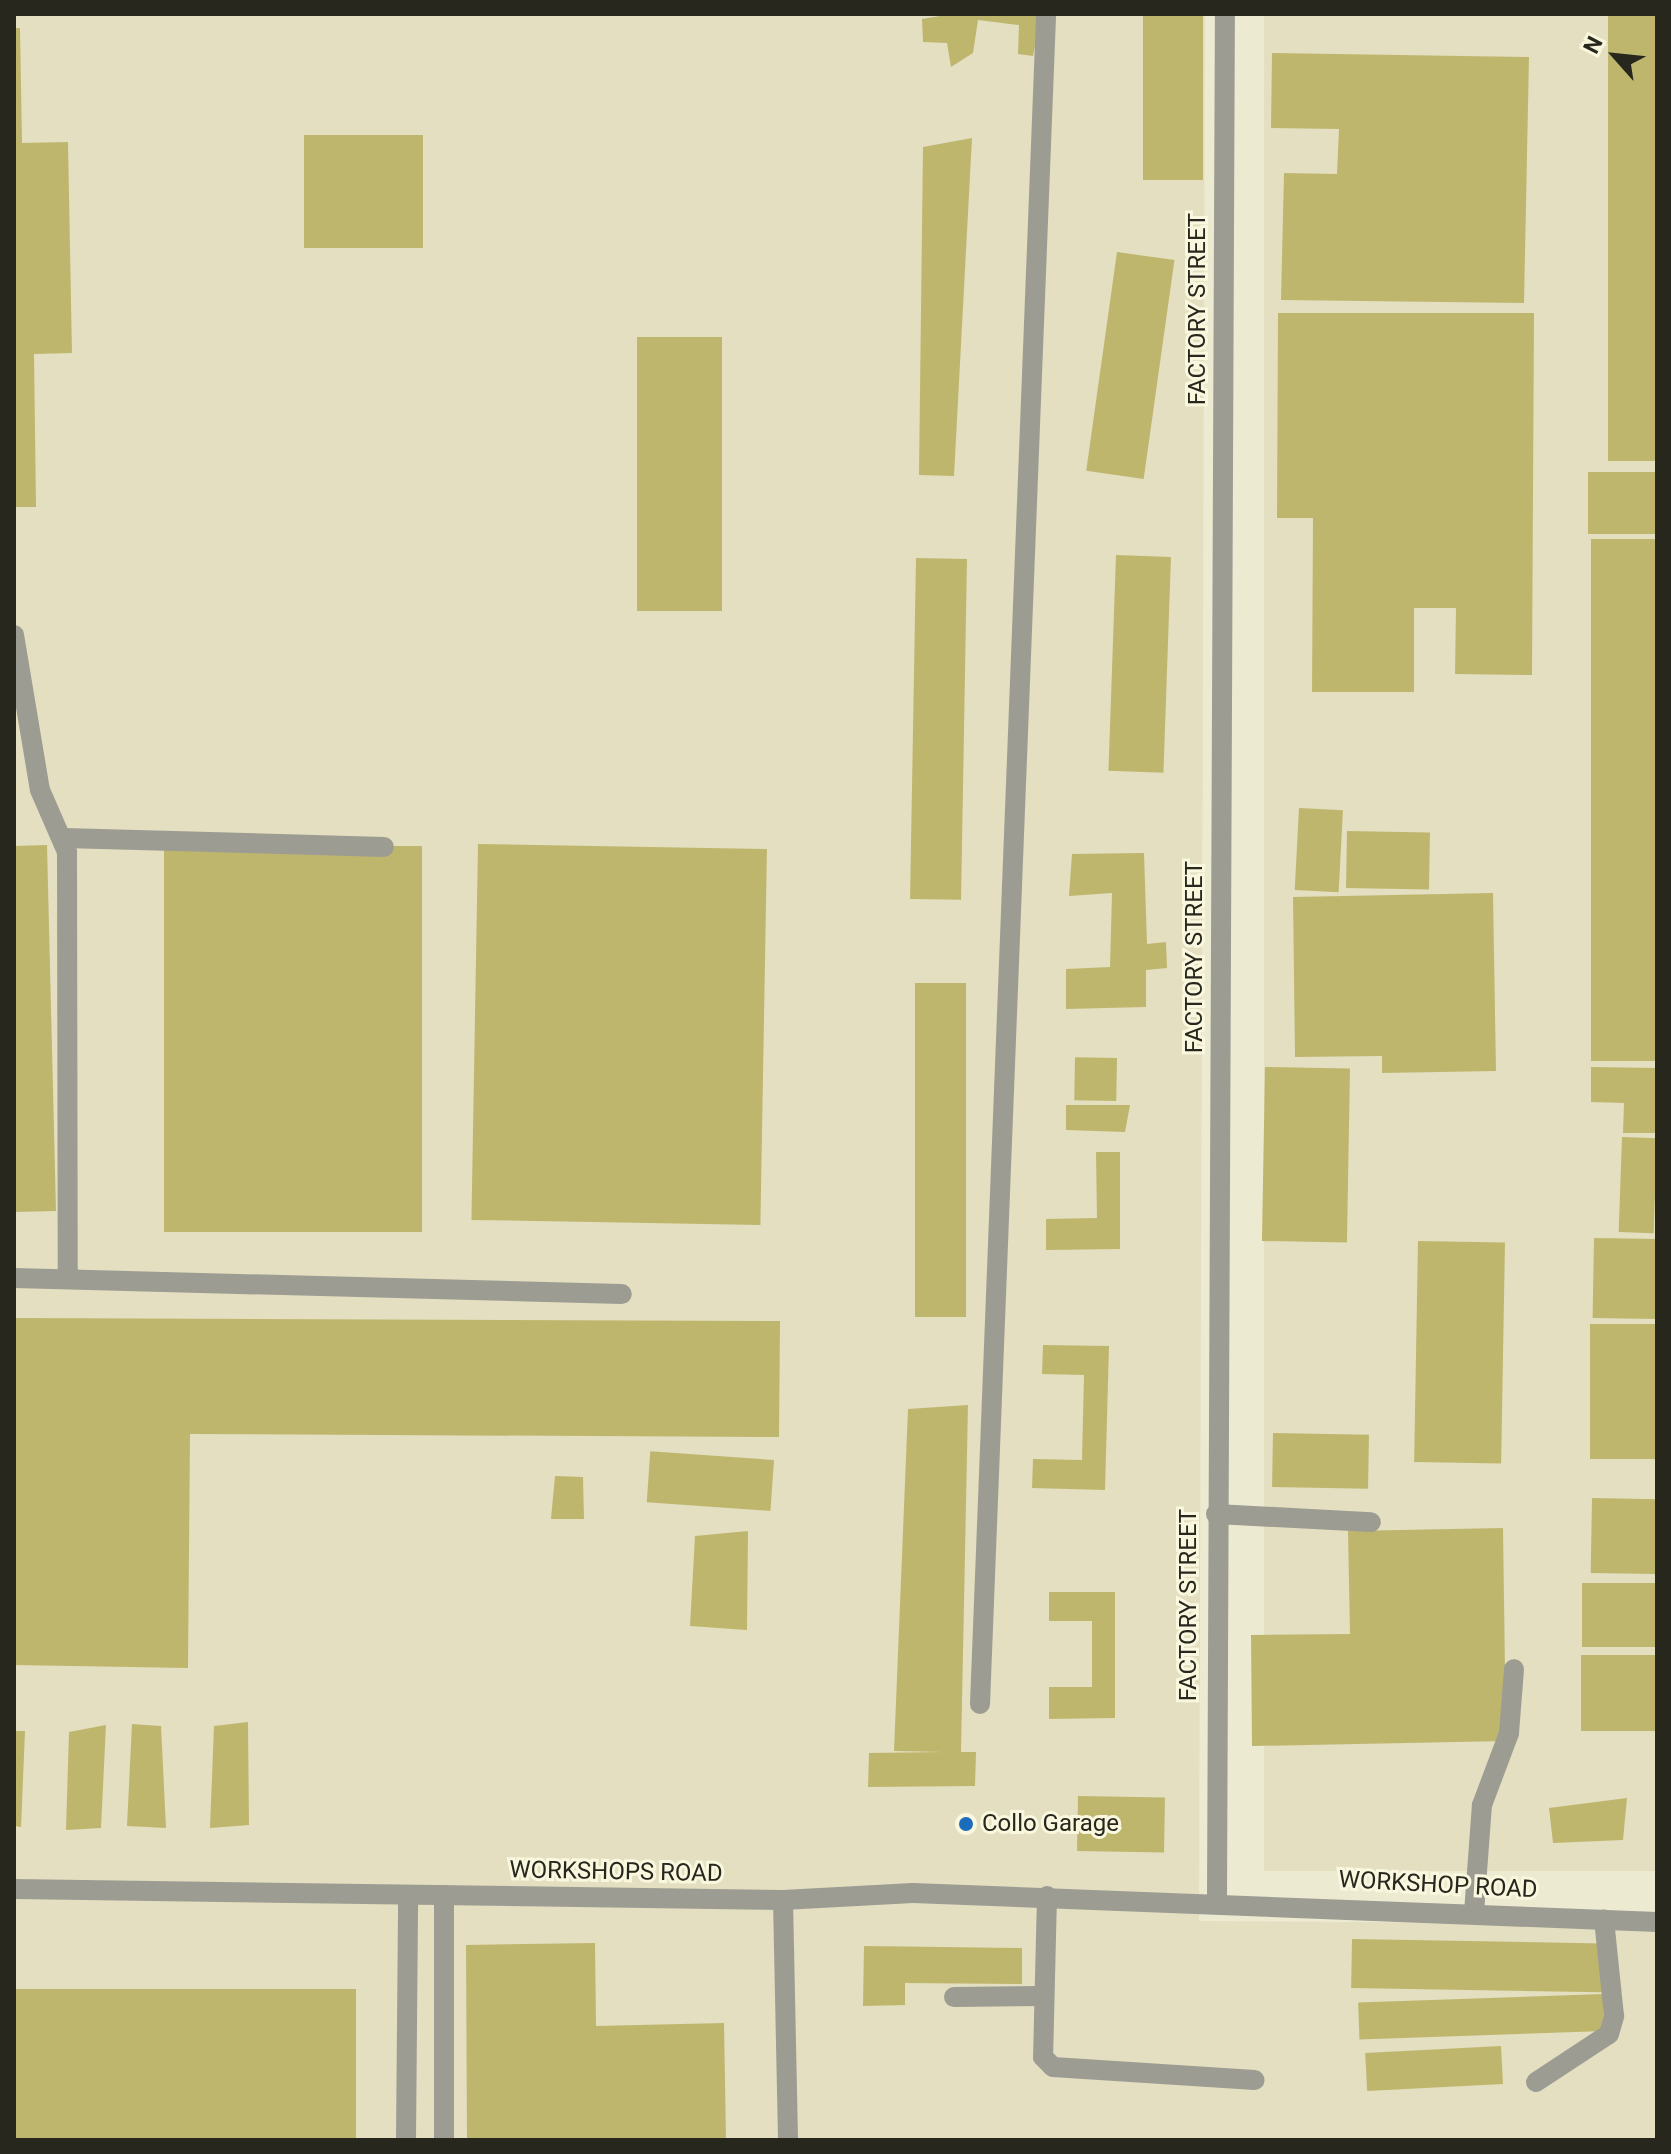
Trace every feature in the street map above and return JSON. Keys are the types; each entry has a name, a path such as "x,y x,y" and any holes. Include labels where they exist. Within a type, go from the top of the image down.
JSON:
{"street":[{"path":"980,1704 1046,14"},
{"name":"FACTORY STREET","path":"1217,1900 1216,1514 1225,14"},
{"path":"14,635 40,790 64,838 68,1279"},
{"path":"64,838 384,847"},
{"path":"14,1278 622,1294"},
{"path":"1216,1514 1371,1522"},
{"path":"1474,1913 1482,1805 1506,1746 1514,1669"},
{"name":"WORKSHOPS ROAD","path":"14,1889 783,1900 1047,1896 1217,1900"},
{"path":"406,2140 408,1895"},
{"path":"444,1895 444,2140"},
{"path":"1047,1896 1043,2057 1053,2067 1255,2080"},
{"path":"783,1900 788,2140"},
{"name":"WORKSHOP ROAD","path":"1217,1900 1657,1922"},
{"path":"1536,2082 1609,2034 1614,2016 1604,1920"},
{"path":"954,1997 1044,1996"}],"shaded area":[{"path":"14,14 1205,14 1199,1921 1657,1924 1657,2140 14,2140"},
{"path":"1264,14 1657,14 1657,1871 1264,1871"}],"building":[{"path":"952,14 1041,14 1033,56 1018,54 1019,25 978,20 973,53 951,67 947,43 923,42 922,19"},
{"path":"1143,14 1203,14 1203,180 1143,180"},
{"path":"1608,14 1657,14 1657,461 1608,461"},
{"path":"14,28 20,28 22,143 68,142 72,353 34,354 36,507 14,507"},
{"path":"1272,53 1529,57 1524,303 1281,300 1284,173 1337,174 1339,129 1271,128"},
{"path":"304,135 423,135 423,248 304,248"},
{"path":"972,138 954,476 919,475 923,147"},
{"path":"1117,252 1174,260 1144,479 1086,471"},
{"path":"1278,313 1534,313 1532,675 1455,674 1456,608 1414,608 1414,692 1312,692 1313,518 1277,518"},
{"path":"637,337 722,337 722,611 637,611"},
{"path":"1588,472 1657,472 1657,534 1588,534"},
{"path":"1591,539 1657,539 1657,1061 1591,1061"},
{"path":"1116,555 1171,557 1163,773 1108,771"},
{"path":"916,558 967,559 961,900 910,899"},
{"path":"1299,808 1343,810 1339,892 1295,890"},
{"path":"1347,831 1430,832 1429,889 1346,888"},
{"path":"478,844 767,849 760,1225 471,1220"},
{"path":"47,845 56,1211 14,1212 14,846"},
{"path":"164,846 422,846 422,1232 164,1232"},
{"path":"1144,853 1147,944 1166,942 1167,968 1146,970 1146,1007 1066,1009 1066,969 1110,967 1112,893 1069,896 1072,854"},
{"path":"1493,893 1496,1071 1382,1073 1382,1056 1295,1057 1293,897"},
{"path":"915,983 966,983 966,1317 915,1317"},
{"path":"1075,1057 1117,1058 1116,1101 1074,1100"},
{"path":"1265,1067 1350,1068 1347,1242 1262,1241"},
{"path":"1591,1067 1657,1068 1657,1133 1623,1133 1624,1103 1591,1102"},
{"path":"1066,1105 1130,1105 1125,1132 1066,1130"},
{"path":"1622,1137 1657,1138 1654,1233 1619,1232"},
{"path":"1096,1152 1120,1152 1120,1249 1046,1250 1046,1219 1097,1218"},
{"path":"1594,1238 1657,1239 1656,1319 1593,1318"},
{"path":"1418,1241 1505,1243 1501,1463 1414,1462"},
{"path":"14,1318 780,1321 779,1437 190,1434 188,1668 14,1665"},
{"path":"1590,1324 1657,1324 1657,1459 1590,1459"},
{"path":"1043,1345 1109,1346 1105,1490 1032,1488 1033,1459 1082,1460 1084,1375 1042,1374"},
{"path":"968,1405 961,1752 976,1752 975,1786 868,1787 869,1753 943,1752 894,1751 908,1409"},
{"path":"1273,1433 1369,1435 1368,1489 1272,1487"},
{"path":"650,1451 774,1460 770,1511 647,1502"},
{"path":"555,1476 583,1477 584,1519 551,1519"},
{"path":"1592,1498 1657,1499 1656,1574 1591,1573"},
{"path":"1503,1528 1506,1741 1252,1746 1251,1635 1350,1634 1348,1531"},
{"path":"748,1531 747,1630 690,1626 695,1536"},
{"path":"1582,1583 1657,1583 1657,1647 1582,1647"},
{"path":"1049,1592 1115,1592 1115,1718 1049,1719 1049,1687 1092,1687 1092,1621 1049,1621"},
{"path":"1581,1655 1657,1655 1657,1731 1581,1731"},
{"path":"248,1722 249,1825 210,1828 214,1726"},
{"path":"132,1724 161,1726 166,1828 127,1826"},
{"path":"106,1725 101,1828 66,1830 69,1732"},
{"path":"14,1731 25,1731 21,1827 14,1826"},
{"path":"1078,1796 1165,1798 1164,1853 1077,1851"},
{"path":"1627,1798 1623,1840 1553,1843 1549,1808"},
{"path":"1352,1939 1603,1943 1602,1992 1351,1988"},
{"path":"595,1943 596,2026 724,2023 726,2140 467,2140 466,1945"},
{"path":"864,1946 1022,1948 1022,1984 905,1983 905,2005 863,2006"},
{"path":"14,1989 356,1989 356,2140 14,2140"},
{"path":"1603,1994 1604,2031 1359,2040 1358,2003"},
{"path":"1501,2046 1503,2084 1367,2091 1365,2053"}],"place":[{"name":"Collo Garage","path":"966,1824"}]}
